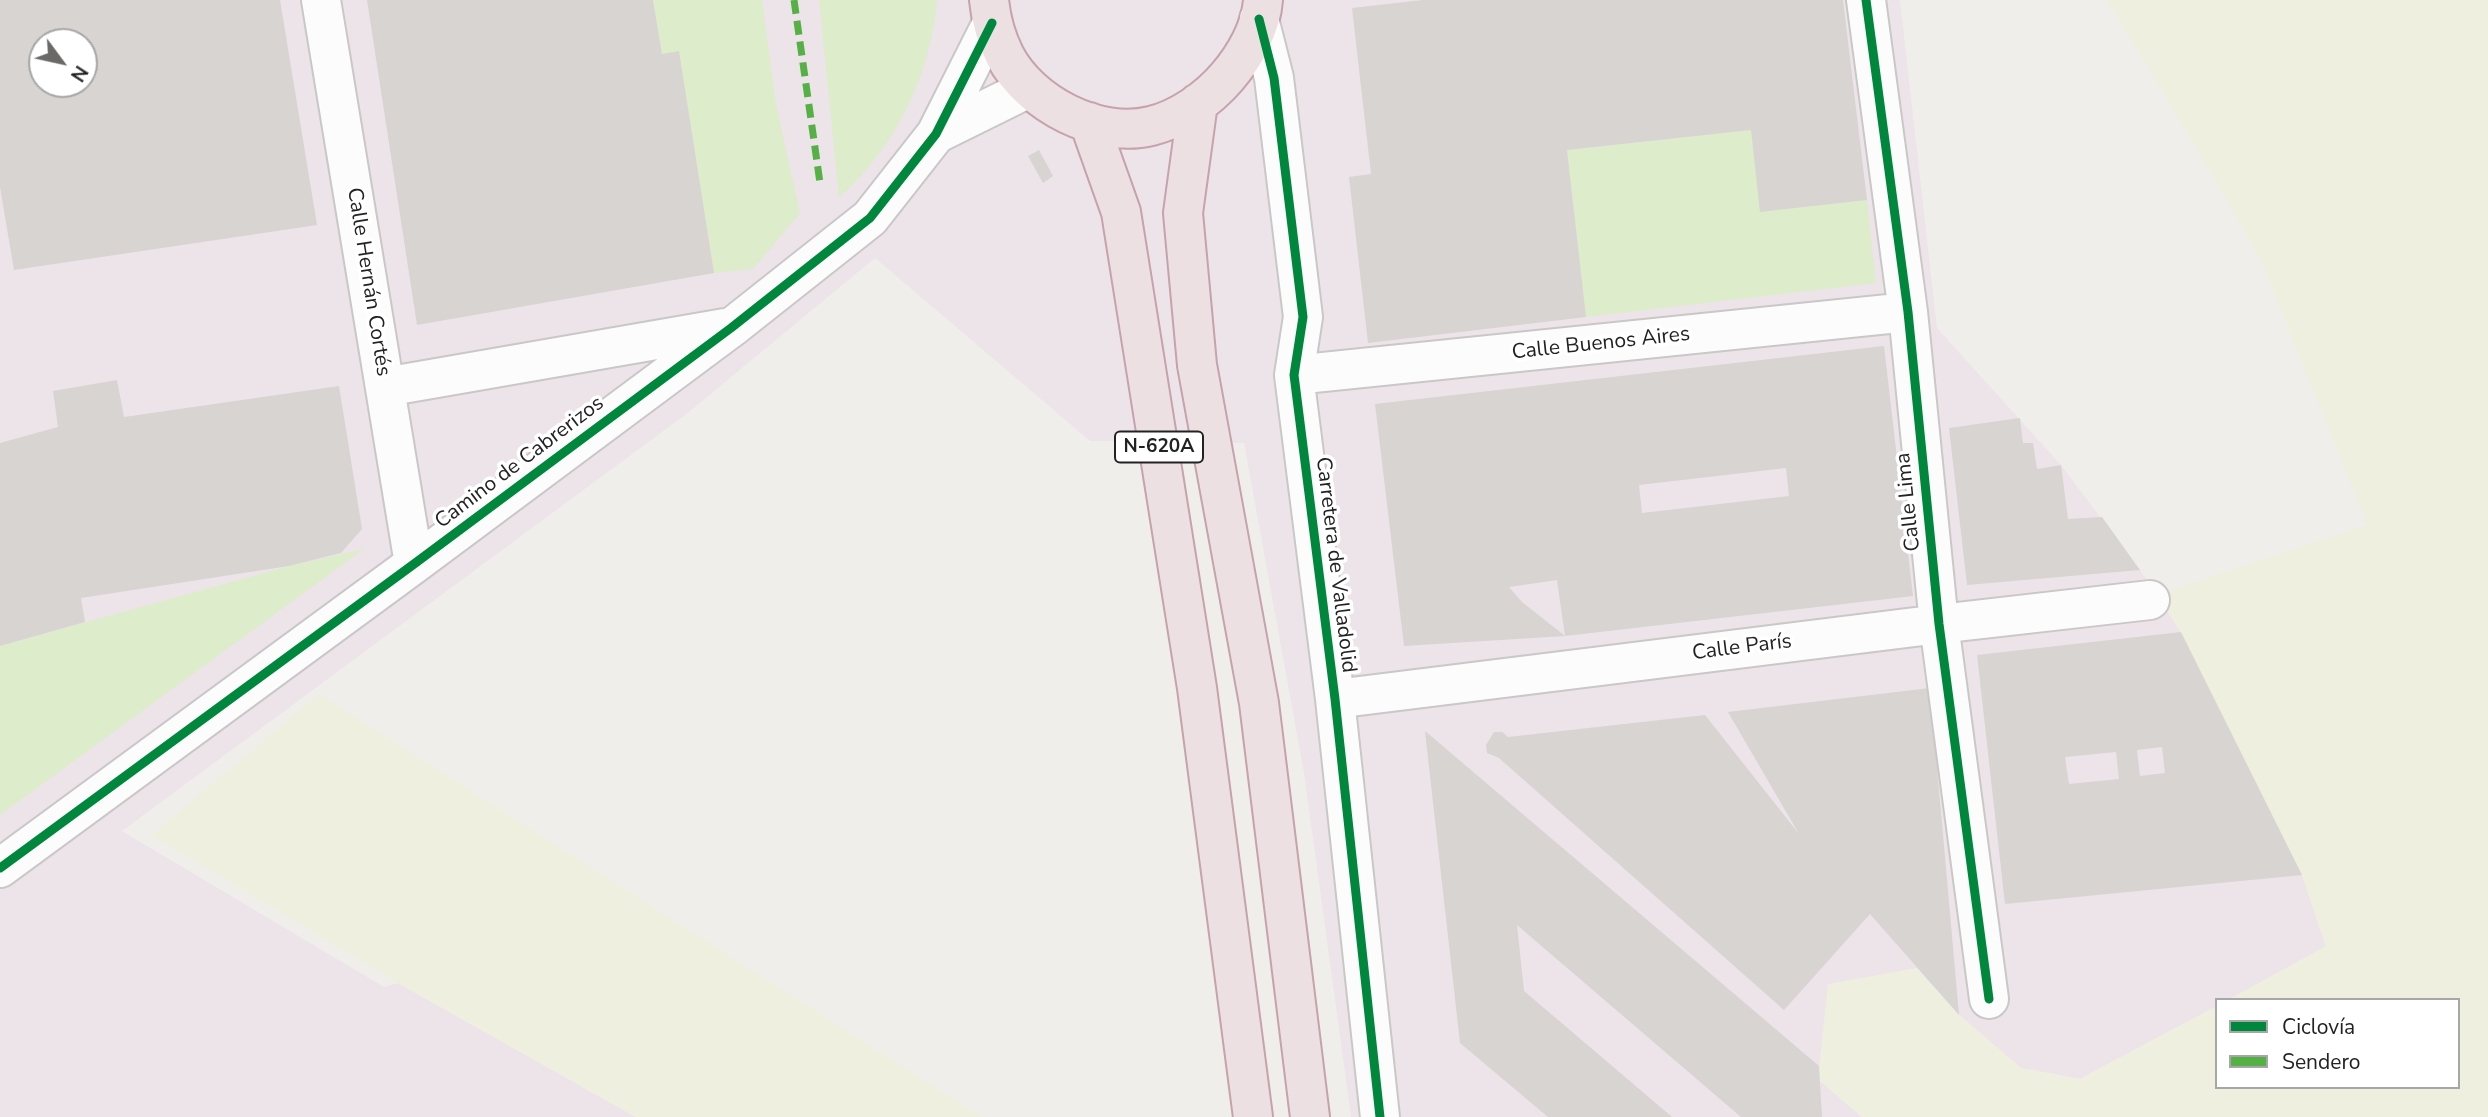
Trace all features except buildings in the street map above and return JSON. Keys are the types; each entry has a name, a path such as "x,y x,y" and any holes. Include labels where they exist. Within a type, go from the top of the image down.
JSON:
{"highway":[{"path":"990,11 1006,58 1029,88 1057,108 1089,122 1129,129 1152,126 1175,117 1219,86 1236,66 1264,6"},
{"name":"N-620A","path":"1198,103 1183,213 1198,365 1259,703 1310,1117"},
{"name":"N-620A","path":"1089,122 1121,212 1198,688 1253,1117"}],"street":[{"name":"Calle Hernán Cortés","path":"321,0 414,564"},
{"name":"Calle Lima","path":"1866,0 1908,312 1939,624 1989,999"},
{"name":"Carretera de Valladolid","path":"1264,6 1303,317 1294,375 1335,699 1380,1117"},
{"name":"Camino de Cabrerizos","path":"0,868 414,564 730,327 870,218 936,134 990,11"},
{"name":"Camino de Cabrerizos","path":"936,134 1029,88"},
{"name":"Calle Buenos Aires","path":"1294,375 1908,312"},
{"name":"Camino de Cabrerizos","path":"385,387 730,327"},
{"name":"Calle París","path":"1335,699 2151,600"}],"shaded area":[{"path":"0,0 1900,0 1937,328 2061,465 2140,570 2181,632 2302,875 2326,947 2232,998 2215,998 2215,1007 2080,1079 2021,1068 1959,1015 1916,968 1818,1079 1862,1117 1351,1117 1304,773 1244,443 1090,441 875,258 689,412 122,831 384,987 398,983 636,1117 0,1117"}],"green space":[{"path":"653,0 762,0 776,104 800,213 753,269 714,273 679,52 662,54"},
{"path":"819,0 937,0 927,56 907,108 877,156 839,198"},
{"path":"2106,0 2488,0 2488,1117 1862,1117 1818,1079 1828,984 1917,968 1959,1015 2021,1068 2080,1079 2215,1007 2215,1089 2460,1089 2460,998 2232,998 2326,946 2302,875 2181,632 2156,595 2367,525 2260,258"},
{"path":"1751,130 1761,212 1867,200 1876,283 1586,317 1567,150"},
{"path":"364,549 0,815 0,646 289,566"},
{"path":"319,694 982,1117 636,1117 398,983 151,835"}],"marked path":[{"path":"794,0 820,183"}],"cycle path":[{"path":"1866,0 1908,312 1939,624 1989,999"},
{"path":"1259,19 1274,78 1303,317 1294,375 1335,699 1380,1117"},
{"path":"0,868 731,328 870,218 936,134 992,23"}]}
